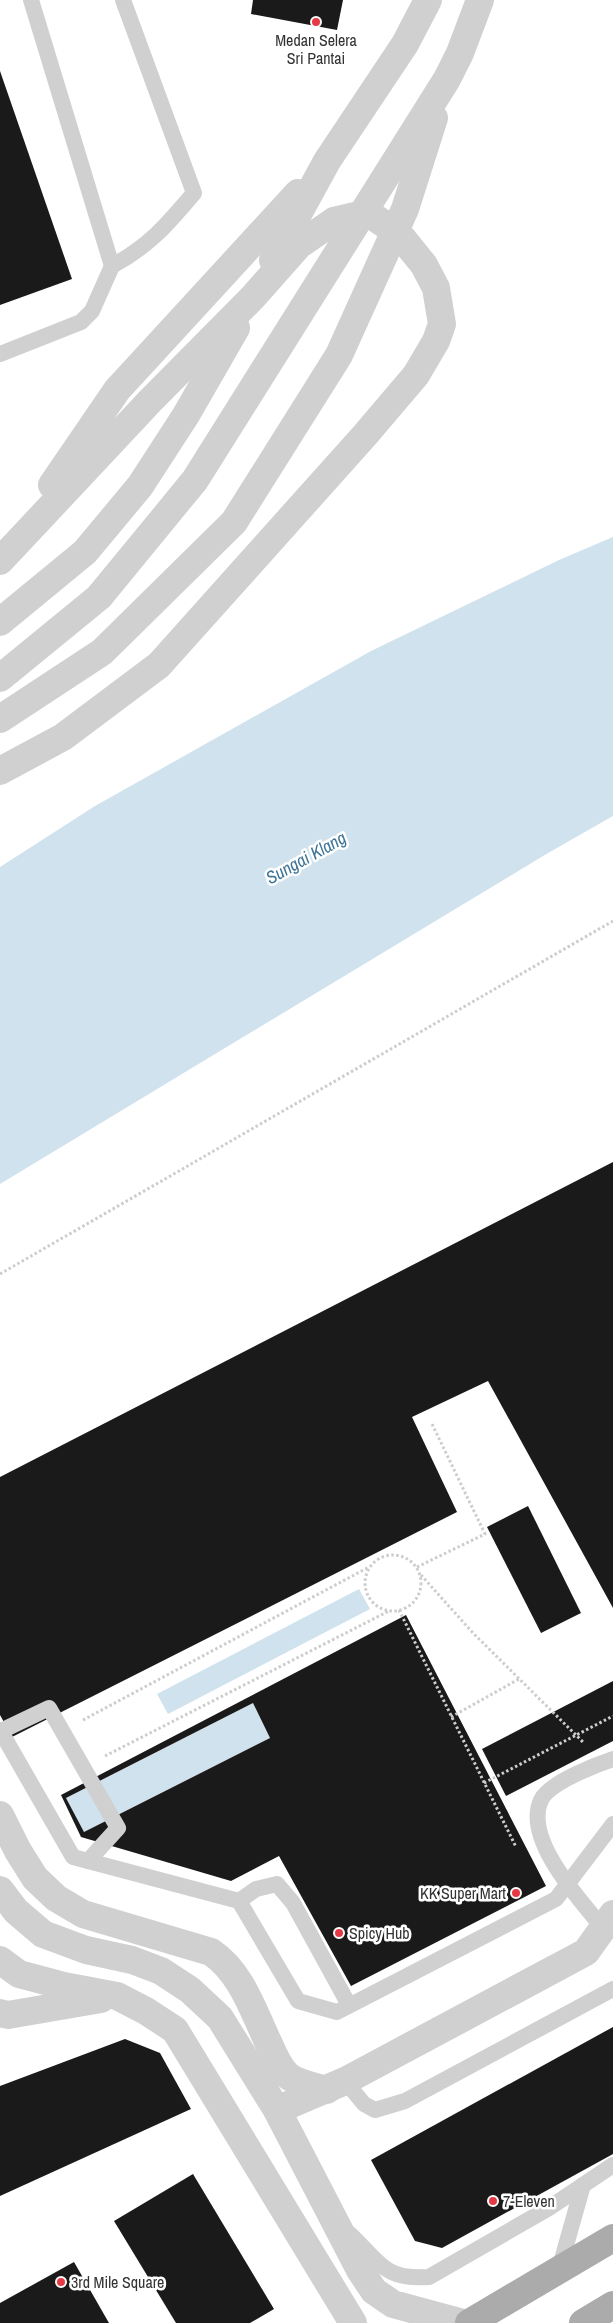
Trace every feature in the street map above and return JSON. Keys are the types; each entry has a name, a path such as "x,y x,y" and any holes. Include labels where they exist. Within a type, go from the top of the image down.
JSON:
{"main road":[{"path":"469,2323 613,2238"},
{"path":"583,2323 613,2305"}],"street":[{"path":"0,622 85,552 140,486 186,415 327,162 406,44 428,0"},
{"path":"0,678 98,597 195,480 447,78 460,53 480,0"},
{"path":"0,719 102,652 234,522 339,355 405,209 447,78"},
{"path":"1,560 117,390 327,162"},
{"path":"0,771 63,737 160,665 416,375 436,340 442,324 436,288 424,264 399,234 368,214 334,221 300,245 253,297 150,401 1,560"},
{"path":"0,1814 18,1851 35,1878 56,1898 83,1914 211,1952 225,1961 238,1979 277,2061 287,2075 298,2082 336,2086"},
{"path":"0,1890 16,1911 43,1934 86,1950 132,1960 153,1968 190,1990 220,2018 277,2110 332,2218 360,2270 374,2291 393,2304 463,2323"},
{"path":"277,2110 336,2086 586,1952 608,1921"},
{"path":"0,1960 19,1974 64,1986 117,1996 176,2030 353,2323"},
{"path":"0,2014 8,2015 117,1996"}],"lane":[{"path":"30,0 112,266"},
{"path":"0,354 81,322 92,311 112,266 138,252 167,225 194,194 123,0"},
{"path":"88,1861 118,1828 49,1708 0,1730 73,1857 88,1861 239,1901 298,2001 337,2012 556,1899 613,1824"},
{"path":"608,1761 558,1784 542,1799 536,1818 541,1836 566,1884 608,1921"},
{"path":"239,1901 256,1890 277,1884 293,1902 349,2005"},
{"path":"336,2086 375,2110 404,2101 613,1989"},
{"path":"332,2218 374,2261 393,2274 409,2278 429,2277 549,2208 613,2165"},
{"path":"559,2270 583,2185"}],"path":[{"path":"0,1274 613,921"},
{"path":"417,1567 485,1534 432,1424"},
{"path":"62,1731 369,1567 375,1560 393,1554 402,1556 417,1567 421,1575 473,1633 576,1735 608,1761"},
{"path":"369,1567 365,1585 368,1595 373,1602 389,1611"},
{"path":"83,1768 389,1611 399,1610 414,1602 419,1594 421,1575"},
{"path":"399,1610 518,1850"},
{"path":"451,1717 519,1679"},
{"path":"484,1783 613,1716"}],"water":[{"name":"Sungai Klang","path":"613,537 613,816 548,853 0,1184 0,867 95,806 371,651 559,560"},
{"path":"359,1589 370,1609 168,1714 157,1694"},
{"path":"253,1703 270,1738 84,1832 66,1798"}],"building":[{"name":"Medan Selera Sri Pantai","path":"253,0 343,0 337,30 251,14"},
{"path":"0,71 72,279 0,305"},
{"path":"613,1162 613,1608 488,1381 412,1417 457,1512 12,1737 0,1715 0,1477"},
{"path":"528,1506 581,1613 541,1633 487,1527"},
{"path":"406,1615 546,1886 351,1986 279,1856 231,1881 81,1837 61,1795","holes":["253,1703 270,1738 84,1832 66,1798"]},
{"path":"613,1681 613,1741 506,1796 482,1749"},
{"path":"613,2027 613,2154 442,2248 415,2241 371,2160"},
{"path":"125,2039 160,2053 191,2109 0,2196 0,2086"},
{"path":"193,2174 274,2309 250,2323 176,2323 114,2221"},
{"name":"3rd Mile Square","path":"74,2262 109,2323 0,2323 0,2303"}],"place":[{"name":"Medan Selera Sri Pantai","path":"316,22"},
{"name":"KK Super Mart","path":"516,1893"},
{"name":"Spicy Hub","path":"339,1933"},
{"name":"7-Eleven","path":"493,2201"},
{"name":"3rd Mile Square","path":"61,2282"}]}
